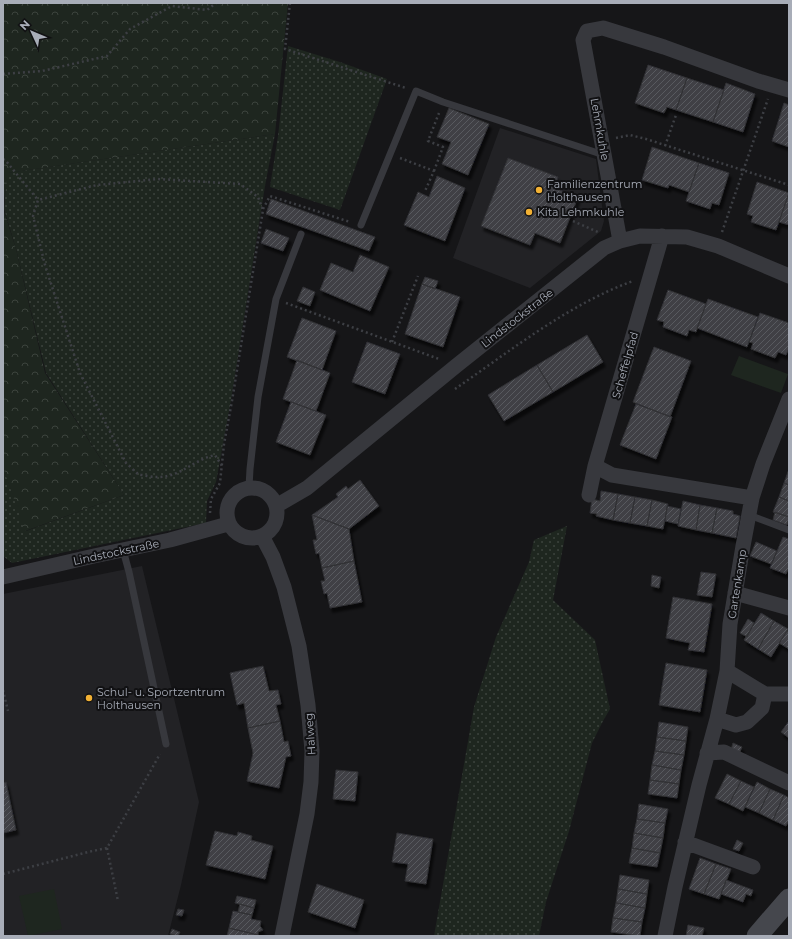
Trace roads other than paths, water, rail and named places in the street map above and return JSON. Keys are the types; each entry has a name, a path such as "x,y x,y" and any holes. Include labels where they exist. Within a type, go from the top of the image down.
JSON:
{"street":[{"name":"Lehmkuhle","path":"620,241 583,40 586,31 603,28 664,47 789,90"},
{"name":"Lindstockstraße","path":"276,506 307,488 456,366 604,248 620,241 640,236 687,237 718,246 789,276"},
{"name":"Scheffelpfad","path":"589,495 595,466 662,236"},
{"name":"Gartenkamp","path":"665,936 685,842 717,719 727,671 730,624 752,498 763,464 789,398"},
{"path":"595,466 612,475 752,498"},
{"path":"259,488 274,499 276,506 276,519 271,530 262,536 253,539 239,536 230,528 228,524 226,515 229,500 241,489 259,488"},
{"name":"Lindstockstraße","path":"3,577 170,540 228,524"},
{"name":"Halweg","path":"262,536 273,557 284,587 299,646 308,705 312,751 311,782 307,814 282,936"},
{"path":"735,593 789,608"},
{"path":"727,671 764,694 789,694"},
{"path":"717,719 736,725 747,722 762,708 764,694"},
{"path":"707,753 724,752 789,783"},
{"path":"685,842 753,867"},
{"path":"757,936 789,899"}],"lane":[{"path":"361,225 416,92 443,102 603,149"},
{"path":"249,488 258,397 276,299 301,234"},
{"path":"749,515 789,530"},
{"path":"123,550 166,744"}],"place":[{"name":"Familienzentrum Holthausen","path":"539,190"},
{"name":"Kita Lehmkuhle","path":"529,212"},
{"name":"Schul- u. Sportzentrum Holthausen","path":"89,698"}]}
